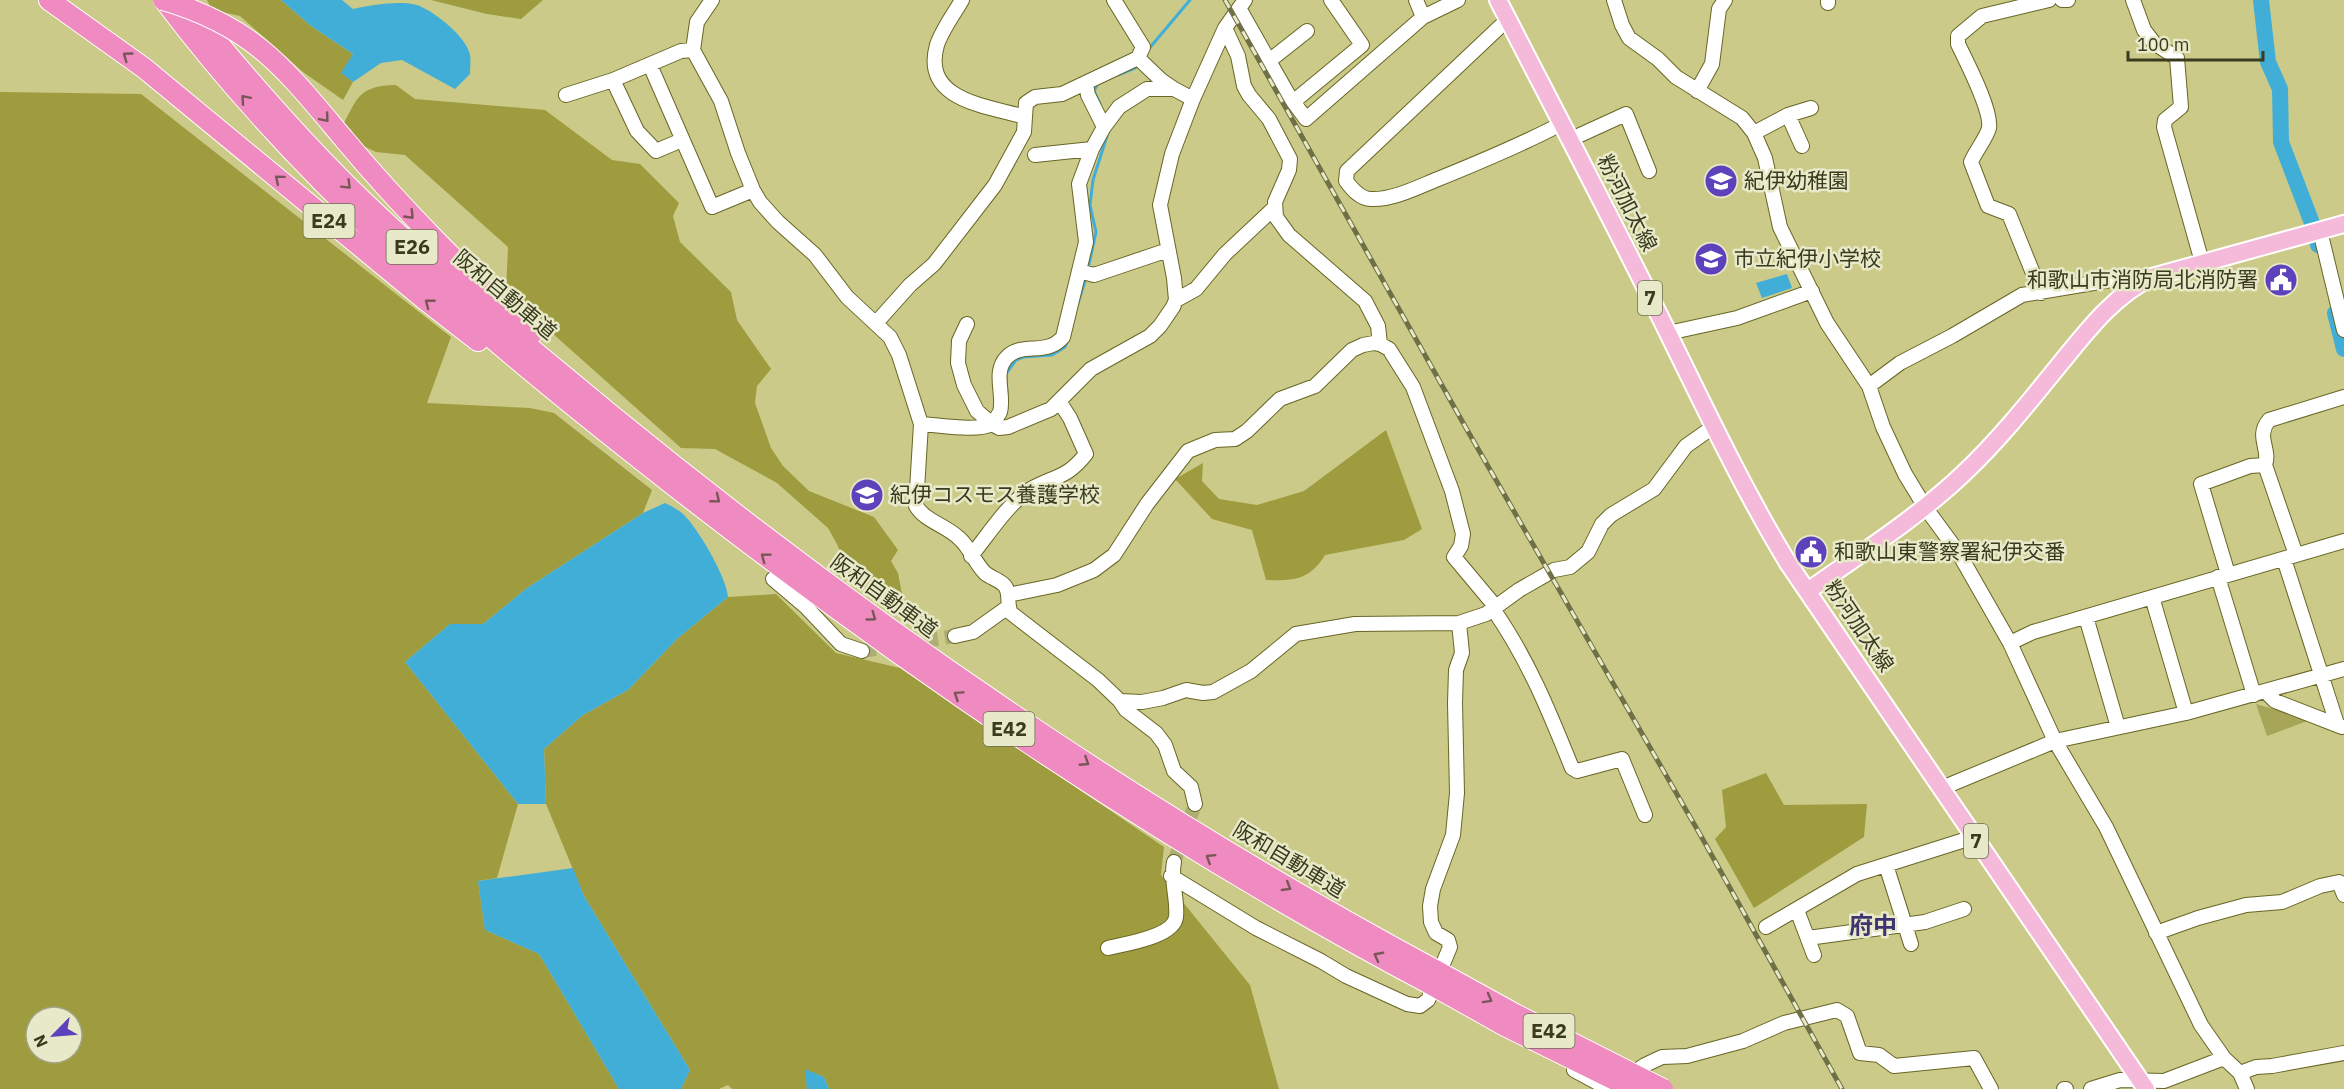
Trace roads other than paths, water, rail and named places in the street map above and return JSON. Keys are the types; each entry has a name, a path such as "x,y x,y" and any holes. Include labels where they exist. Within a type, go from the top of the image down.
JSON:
{"highway":[{"name":"E24","path":"49,0 144,68 457,325 611,437"},
{"name":"阪和自動車道","path":"163,0 253,109 348,208 485,332 611,437 798,582 951,690 1135,812 1241,878 1342,938 1432,983 1505,1026 1633,1089"},
{"path":"163,0 220,21 258,45 297,83 392,196 471,277 670,463"},
{"name":"阪和自動車道","path":"183,0 222,49 314,151 362,200 453,284 670,463 806,569 946,670 1036,731 1247,863 1353,926 1432,983 1515,1014 1664,1089"},
{"path":"192,0 227,48 314,151"}],"main road":[{"name":"粉河加太線","path":"1498,0 1668,333 1713,427 1766,526 1974,837 2144,1085"},
{"path":"1808,591 1925,507 1965,473 2018,415 2098,318 2134,285 2152,277 2202,262 2344,224"}],"street":[{"path":"712,0 697,22 693,50 721,101 753,190 760,202 778,222 815,255 848,297 890,337 899,355 921,423 916,506 922,515 946,527 962,541 986,574 1004,585 1011,613 1098,680 1126,710 1156,733 1165,745 1174,771 1191,788 1195,804"},
{"path":"962,0 938,43 936,52 935,69 944,88 957,98 1025,117"},
{"path":"876,323 910,285 934,264 995,185 1024,132 1026,103 1035,97 1062,94 1138,58 1143,47 1114,0"},
{"path":"1293,102 1362,45 1331,0"},
{"path":"1416,0 1423,17"},
{"path":"1176,300 1160,205 1172,154 1193,99 1225,28 1242,4 1269,61 1293,102 1306,119 1423,17 1458,0"},
{"path":"1614,0 1629,38 1658,58 1676,77 1742,118 1754,133 1767,166 1780,227 1827,323 1869,386 1883,428 1900,465 1925,507 1958,552 2010,643 2055,741 2106,827 2201,1025 2224,1058 2240,1073 2247,1089"},
{"path":"1697,91 1712,64 1719,9 1725,0"},
{"path":"2041,293 2009,214 1988,206 1971,162 1989,130 1983,102 1958,44 1958,36 1982,16 2049,0"},
{"path":"2062,0 2068,0"},
{"path":"2133,0 2144,30 2154,43 2176,58 2181,107 2165,120 2164,127 2202,262"},
{"path":"1508,19 1347,171 1346,181 1355,192 1368,199 1382,198 1513,149 1561,124"},
{"path":"1225,28 1238,56 1244,86 1269,119 1290,159 1289,170 1275,202 1276,217 1289,235 1365,301 1378,326 1380,344"},
{"path":"1269,61 1307,31"},
{"path":"566,95 613,80 681,51 693,50"},
{"path":"1138,58 1161,80 1193,99"},
{"path":"650,64 712,207 753,190"},
{"path":"613,80 637,131 656,151 682,140"},
{"path":"1086,84 1088,95 1104,127"},
{"path":"921,423 974,429 985,428 992,424 1000,411 999,375 1005,358 1016,350 1050,348 1063,338 1086,242 1079,184 1092,149 1104,127 1119,107 1147,89 1174,89"},
{"path":"1754,133 1788,115 1811,108"},
{"path":"1569,140 1626,114 1649,171"},
{"path":"1788,115 1802,146"},
{"path":"1035,155 1092,149"},
{"path":"967,324 959,341 958,363 964,385 977,411 999,428 1008,427 1051,409 1091,369 1150,336 1160,326 1176,300 1196,289 1225,254 1274,208"},
{"path":"2316,232 2344,330"},
{"path":"1079,270 1094,275 1168,250"},
{"path":"1869,386 1900,363 2022,295 2117,279 2127,280 2134,285"},
{"path":"1668,333 1737,318 1812,291"},
{"path":"955,636 973,632 1008,601 1094,570 1114,555 1147,504 1188,451 1215,440 1235,439 1247,431 1280,399 1314,386 1352,350 1363,345 1380,344 1389,349 1413,387 1452,491 1462,534 1461,546 1454,557 1494,608 1525,659 1572,768 1577,771 1622,759 1645,815"},
{"path":"2340,726 2323,676 2265,465 2267,460 2262,435 2269,420 2344,397"},
{"path":"971,556 1016,500 1031,489 1069,473 1086,454 1070,418 1059,401"},
{"path":"1120,701 1142,702 1186,690 1213,692 1251,671 1296,634 1355,624 1459,623 1486,614 1554,570 1570,567 1588,552 1602,524 1611,515 1654,489 1686,446 1713,427"},
{"path":"2265,465 2250,466 2201,484 2223,576 2260,694 2340,726"},
{"path":"2010,643 2033,632 2344,541"},
{"path":"773,579 806,607 841,644 861,651"},
{"path":"2152,597 2186,713"},
{"path":"2086,617 2118,727"},
{"path":"1171,876 1256,928 1322,961 1346,976 1407,1004 1420,1006 1428,1000 1432,983 1450,947 1448,940 1436,933 1431,922 1430,906 1433,889 1453,835 1457,793 1456,670 1462,653 1459,623"},
{"path":"1942,788 2055,741 2186,713 2344,669"},
{"path":"1766,927 1857,874 1974,837"},
{"path":"1108,948 1161,934 1172,928 1176,918 1171,876 1174,862"},
{"path":"1886,865 1911,944"},
{"path":"2156,933 2198,918 2246,905 2282,902 2319,886 2339,882 2344,895"},
{"path":"1808,938 1925,922 1964,909"},
{"path":"1797,910 1814,955"},
{"path":"1432,983 1610,1089 1645,1065 1662,1057 1688,1056 1743,1041 1784,1023 1838,1010 1847,1016 1860,1053 1879,1055 1894,1066 1974,1058 1991,1089"},
{"path":"2240,1073 2256,1067 2344,1053"},
{"path":"2091,1089 2120,1080 2144,1085 2164,1081 2224,1058"}],"water":[{"path":"281,0 342,0 353,9 394,3 417,5 440,19 463,40 470,55 470,74 455,89 402,60 381,63 353,82 341,73 353,54 311,26"},
{"path":"1787,274 1792,288 1762,298 1756,283"},
{"path":"665,503 682,513 695,529 717,566 728,597 678,638 628,690 583,715 544,749 546,804 518,804 405,662 450,624 483,624 527,588 643,513"},
{"path":"573,868 584,896 690,1070 681,1089 619,1089 539,954 485,930 478,881"},
{"path":"805,1069 824,1077 829,1089 807,1089"}],"waterway":[{"path":"1147,51 1190,0"},
{"path":"2261,0 2268,62 2280,89 2281,142 2318,245"},
{"path":"1118,75 1135,68 1138,64"},
{"path":"1098,83 1094,91 1100,104"},
{"path":"1088,269 1096,232 1090,205 1093,180 1107,136"},
{"path":"1077,306 1086,278"},
{"path":"2335,313 2344,349"},
{"path":"1007,397 1006,374 1016,360 1023,357 1052,355 1065,347 1067,342"}],"tunnel":[{"path":"862,651 955,636"},
{"path":"1174,862 1195,804"}],"railway":[{"path":"1225,0 1466,428 1701,836 1842,1089"}],"place":[{"name":"紀伊幼稚園","path":"1721,181"},
{"name":"市立紀伊小学校","path":"1711,259"},
{"name":"和歌山市消防局北消防署","path":"2281,280"},
{"name":"紀伊コスモス養護学校","path":"867,495"},
{"name":"和歌山東警察署紀伊交番","path":"1811,552"}],"district":[{"name":"府中","path":"1873,926"}]}
